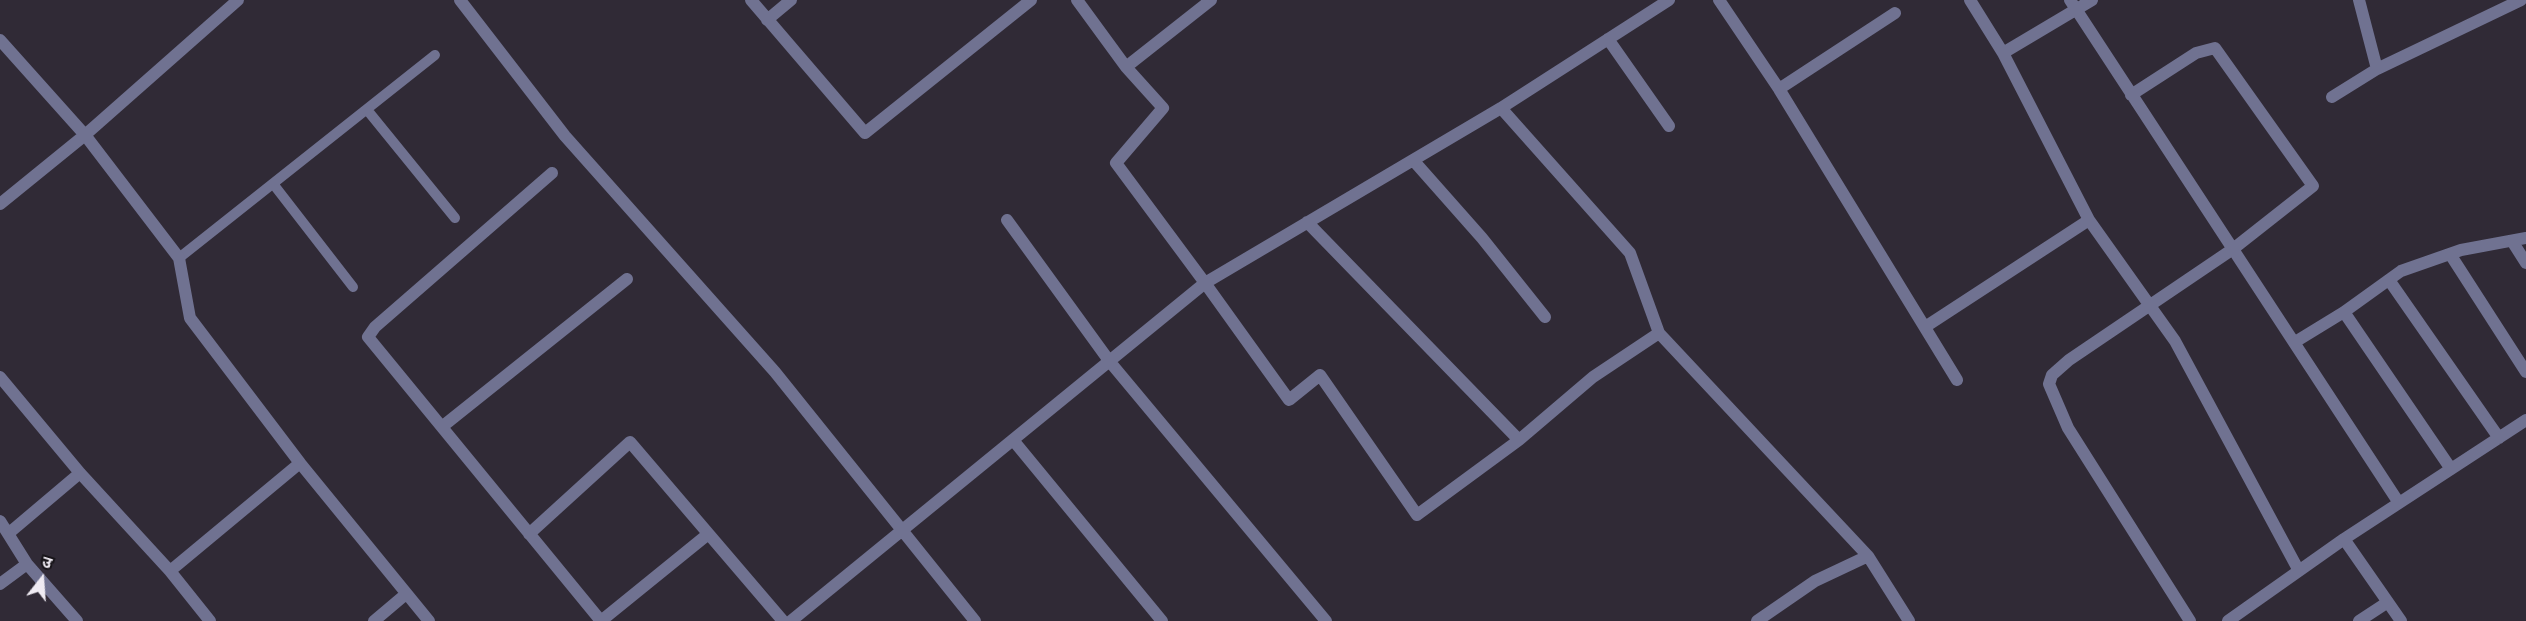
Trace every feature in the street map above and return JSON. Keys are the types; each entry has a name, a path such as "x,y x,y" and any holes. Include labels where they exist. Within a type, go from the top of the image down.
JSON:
{"street":[{"path":"0,204 85,135 238,0"},
{"path":"460,0 565,136 775,372 904,529 975,621"},
{"path":"751,0 865,133 1030,0"},
{"path":"767,20 791,0"},
{"path":"1077,0 1126,67 1163,108 1116,163 1289,400 1320,375 1417,515 1519,440 1593,377 1659,333"},
{"path":"1126,67 1211,0"},
{"path":"799,619 904,529 1205,283 1500,108 1669,0"},
{"path":"1719,0 1779,89 1958,380"},
{"path":"1970,0 2003,53 2089,220 2175,341 2299,571"},
{"path":"2003,53 2073,5 2092,0"},
{"path":"2359,0 2377,69"},
{"path":"2332,97 2377,69 2522,0"},
{"path":"2073,5 2399,503"},
{"path":"1779,89 1895,13"},
{"path":"1608,39 1669,126"},
{"path":"0,40 85,135 179,258 190,318 300,463 429,621"},
{"path":"2131,95 2196,53 2215,48 2313,186 2233,249 2148,304 2068,360 2052,375 2049,384 2068,428 2190,621"},
{"path":"1500,108 1630,253 1659,333 1868,556 1909,621"},
{"path":"1413,160 1482,238 1545,317"},
{"path":"552,174 375,327 368,337 601,621 707,535"},
{"path":"1007,220 1110,360 1326,621"},
{"path":"1925,327 2089,220"},
{"path":"1307,222 1519,440"},
{"path":"2295,342 2344,312 2401,271 2450,254 2526,238"},
{"path":"2512,241 2526,263"},
{"path":"2450,254 2526,372"},
{"path":"443,426 627,279"},
{"path":"2389,280 2499,438"},
{"path":"2344,312 2451,469"},
{"path":"0,377 81,473 170,571 210,621"},
{"path":"2228,621 2344,539 2526,420"},
{"path":"1013,440 1162,621"},
{"path":"529,534 630,442 707,535 783,621"},
{"path":"170,571 300,463"},
{"path":"9,533 81,473"},
{"path":"0,521 27,564 77,621"},
{"path":"2344,539 2402,621"},
{"path":"1762,620 1815,581 1868,556"},
{"path":"0,584 27,564"},
{"path":"374,621 406,594"},
{"path":"2359,621 2388,602"}],"lane":[{"path":"179,258 368,111 435,55"},
{"path":"368,111 455,218"},
{"path":"274,185 353,287"}]}
